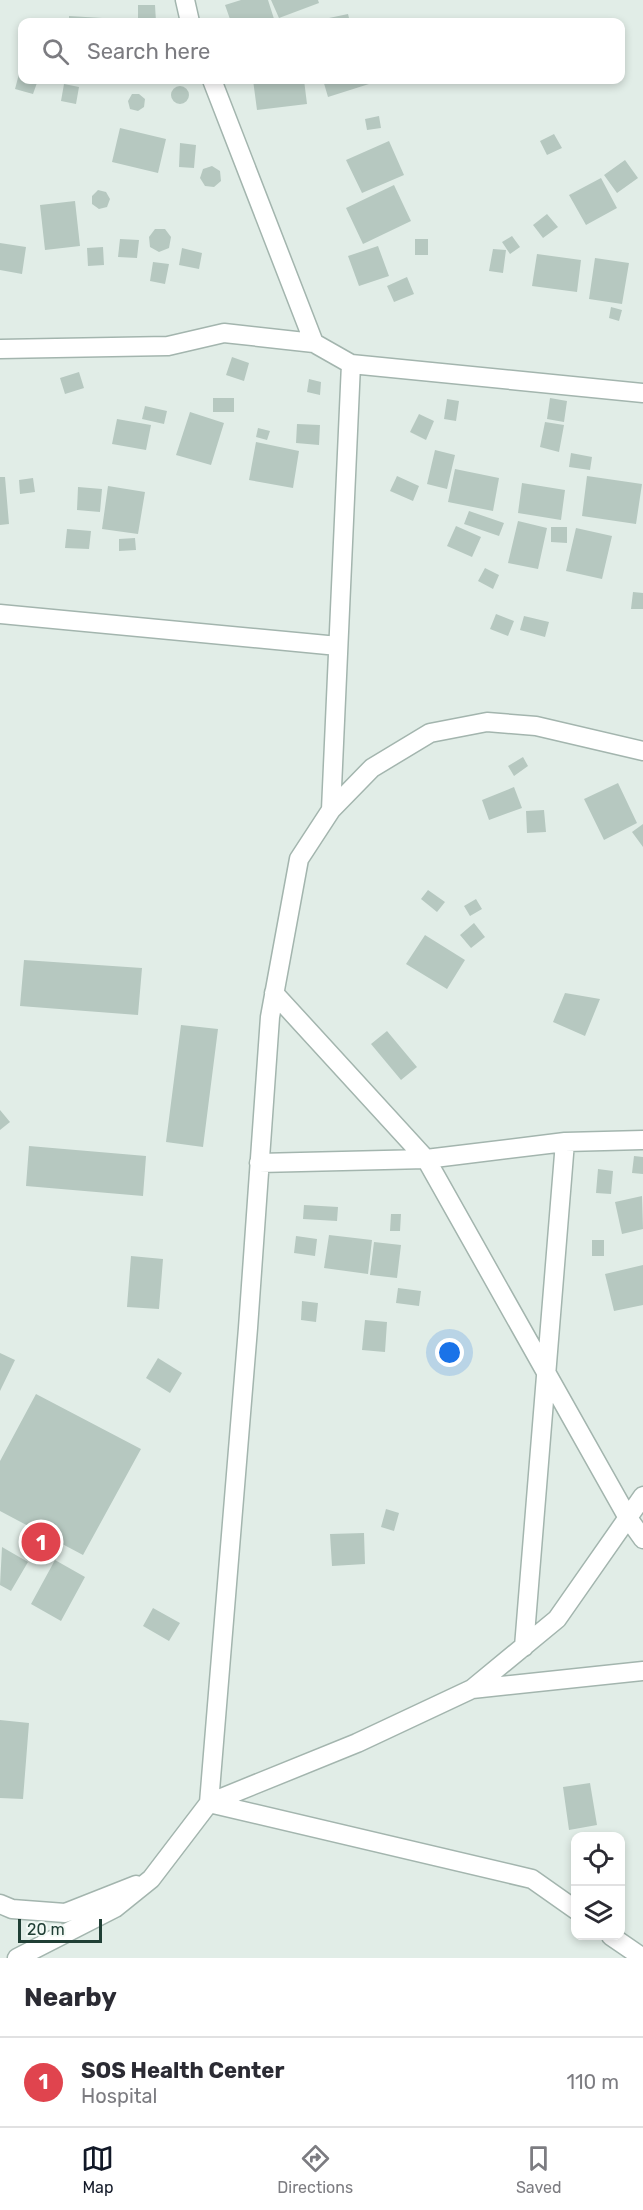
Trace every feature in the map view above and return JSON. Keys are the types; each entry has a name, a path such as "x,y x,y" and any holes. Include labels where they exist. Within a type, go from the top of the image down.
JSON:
{"street":[{"path":"184,0 189,18"},
{"path":"214,84 314,343"},
{"path":"0,349 168,346 224,333 314,343 351,364 643,393"},
{"path":"331,810 351,364"},
{"path":"0,614 338,646"},
{"path":"209,1803 270,1017 299,859 331,810 372,768 430,734 487,722 536,726 643,751"},
{"path":"274,993 426,1159 628,1518 643,1539"},
{"path":"259,1163 426,1159 565,1142 643,1140"},
{"path":"524,1647 565,1142"},
{"path":"17,1958 115,1908 151,1879 209,1803 357,1743 472,1689 557,1619 643,1496"},
{"path":"472,1689 643,1671"},
{"path":"209,1803 532,1879 571,1906"},
{"path":"0,1904 12,1909 65,1913 151,1879"},
{"path":"618,1940 643,1958"}],"building":[{"path":"241,0 268,0 274,18 230,18 225,5"},
{"path":"271,0 318,0 319,3 279,18"},
{"path":"138,5 155,5 156,18 138,18"},
{"path":"348,14 349,18 329,18"},
{"path":"69,16 102,18 69,18"},
{"path":"18,78 18,84 37,84 33,94 15,89"},
{"path":"64,84 79,87 76,104 61,101"},
{"path":"254,84 304,84 307,104 257,110"},
{"path":"324,84 369,84 328,97"},
{"path":"180,86 186,89 189,95 186,101 180,104 174,101 171,95 174,89"},
{"path":"132,94 139,94 145,99 144,107 138,111 130,109 128,101"},
{"path":"379,116 381,128 367,130 365,119"},
{"path":"120,128 166,139 158,173 112,162"},
{"path":"554,134 562,148 547,155 540,141"},
{"path":"389,141 404,175 362,193 346,160"},
{"path":"180,143 196,145 194,168 179,167"},
{"path":"625,160 638,178 617,193 604,175"},
{"path":"212,166 220,171 221,181 214,187 205,186 200,178 203,169"},
{"path":"601,178 617,208 586,225 569,195"},
{"path":"394,185 411,221 363,244 346,208"},
{"path":"98,190 106,192 110,199 107,207 99,209 92,204 92,196"},
{"path":"75,201 80,246 45,250 40,205"},
{"path":"547,214 558,227 543,238 533,225"},
{"path":"155,229 165,229 171,237 169,248 159,252 150,247 149,237"},
{"path":"512,236 520,247 510,254 502,242"},
{"path":"120,239 139,240 137,258 118,257"},
{"path":"415,239 428,239 428,255 415,255"},
{"path":"0,243 26,247 22,274 0,270"},
{"path":"378,246 389,276 359,286 348,256"},
{"path":"103,247 104,265 88,266 87,248"},
{"path":"182,248 202,253 199,269 179,265"},
{"path":"493,249 506,250 503,273 489,271"},
{"path":"537,254 581,260 577,292 532,286"},
{"path":"595,258 629,263 622,304 589,299"},
{"path":"153,262 169,264 165,284 150,281"},
{"path":"407,277 414,294 394,302 387,286"},
{"path":"611,307 622,310 619,321 609,318"},
{"path":"232,357 249,363 244,381 226,375"},
{"path":"79,372 84,388 65,394 60,378"},
{"path":"309,379 321,382 320,395 307,392"},
{"path":"213,398 234,398 234,412 213,412"},
{"path":"550,398 567,401 564,422 547,419"},
{"path":"447,399 459,401 456,421 444,419"},
{"path":"145,406 167,411 164,424 142,419"},
{"path":"190,412 224,423 211,465 176,455"},
{"path":"419,414 434,421 426,440 410,432"},
{"path":"117,419 151,425 146,450 112,444"},
{"path":"545,422 564,425 559,452 540,447"},
{"path":"297,424 320,425 319,445 296,443"},
{"path":"258,428 270,431 267,440 256,437"},
{"path":"256,442 299,451 293,488 249,480"},
{"path":"435,450 455,455 447,489 427,484"},
{"path":"571,453 592,457 590,470 569,467"},
{"path":"455,469 499,478 493,511 448,502"},
{"path":"397,476 419,486 413,501 390,491"},
{"path":"587,476 642,484 636,524 582,516"},
{"path":"0,477 5,477 9,524 0,525"},
{"path":"33,478 35,492 20,494 19,480"},
{"path":"522,483 565,490 561,520 518,513"},
{"path":"108,486 145,492 138,534 102,529"},
{"path":"78,487 102,489 100,512 77,510"},
{"path":"469,511 504,523 499,536 464,524"},
{"path":"518,521 547,528 538,569 508,563"},
{"path":"456,526 481,537 472,557 447,546"},
{"path":"551,527 567,527 567,543 551,542"},
{"path":"576,528 612,536 602,579 566,571"},
{"path":"67,529 91,531 89,549 65,548"},
{"path":"135,538 136,550 119,551 119,539"},
{"path":"485,568 499,575 493,589 478,581"},
{"path":"633,592 643,593 643,609 631,609"},
{"path":"496,614 514,621 508,636 490,629"},
{"path":"524,616 549,622 545,637 520,630"},
{"path":"523,757 528,766 514,776 508,766"},
{"path":"618,783 637,823 604,840 584,799"},
{"path":"514,787 522,808 489,820 482,800"},
{"path":"544,810 546,832 527,833 526,811"},
{"path":"643,824 643,847 632,832"},
{"path":"428,890 445,902 437,912 421,899"},
{"path":"476,899 482,909 470,916 464,906"},
{"path":"474,923 485,937 471,948 460,935"},
{"path":"425,935 465,960 447,989 406,964"},
{"path":"24,960 142,968 138,1015 20,1006"},
{"path":"565,993 600,999 585,1036 553,1022"},
{"path":"181,1025 218,1029 203,1147 166,1142"},
{"path":"387,1031 417,1067 401,1080 371,1044"},
{"path":"0,1110 10,1122 0,1130"},
{"path":"29,1146 146,1156 143,1196 26,1186"},
{"path":"634,1156 643,1157 643,1174 632,1173"},
{"path":"598,1169 613,1171 611,1194 596,1193"},
{"path":"642,1196 643,1229 622,1234 615,1202"},
{"path":"304,1205 338,1207 337,1221 303,1219"},
{"path":"391,1214 401,1214 400,1231 390,1231"},
{"path":"329,1235 372,1240 368,1274 324,1268"},
{"path":"296,1236 317,1239 315,1256 294,1253"},
{"path":"592,1240 604,1240 604,1256 592,1256"},
{"path":"374,1242 401,1245 397,1278 370,1275"},
{"path":"131,1256 163,1259 159,1309 127,1307"},
{"path":"643,1265 643,1305 614,1311 605,1274"},
{"path":"398,1288 421,1291 419,1306 396,1303"},
{"path":"302,1301 318,1303 316,1322 301,1320"},
{"path":"365,1320 387,1322 385,1352 362,1350"},
{"path":"0,1353 15,1360 0,1391"},
{"path":"158,1358 182,1373 170,1393 146,1378"},
{"path":"36,1394 141,1449 83,1555 0,1511 0,1461"},
{"path":"386,1509 399,1513 394,1531 381,1527"},
{"path":"364,1533 365,1564 332,1566 330,1534"},
{"path":"2,1547 28,1562 11,1591 0,1585"},
{"path":"55,1560 85,1577 61,1621 31,1604"},
{"path":"153,1608 180,1623 169,1641 143,1626"},
{"path":"0,1720 29,1723 23,1799 0,1798"},
{"path":"590,1783 597,1825 569,1830 563,1787"}],"place":[{"name":"SOS Health Center","path":"41,1542"}]}
